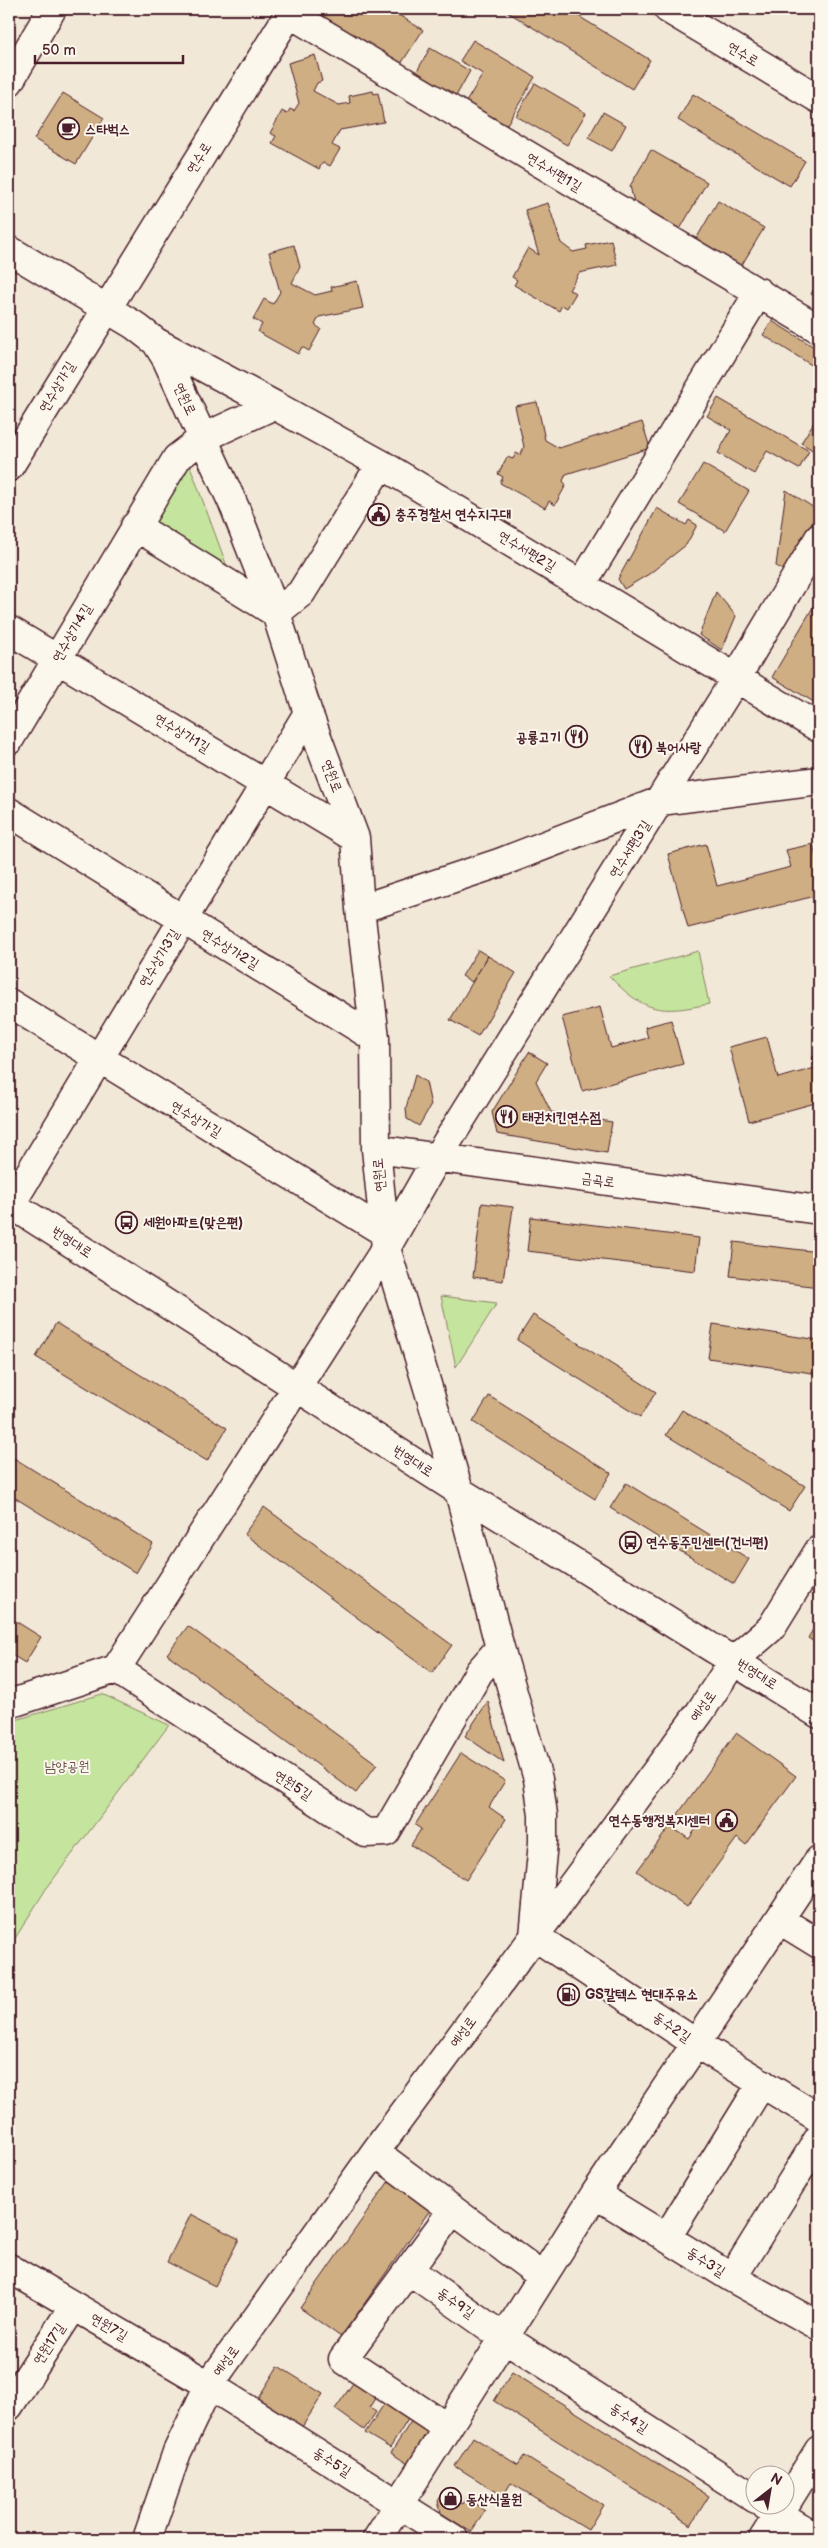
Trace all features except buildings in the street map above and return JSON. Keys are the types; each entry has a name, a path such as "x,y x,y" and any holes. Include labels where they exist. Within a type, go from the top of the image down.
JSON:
{"street":[{"path":"9,82 52,9"},
{"name":"연수로","path":"668,9 819,99"},
{"name":"연수로","path":"106,307 291,11"},
{"name":"연수서편1길","path":"291,11 586,192 819,329"},
{"name":"연원로","path":"9,250 134,324 156,342 166,358 235,508 276,612 308,712 355,838 360,909 375,1038 376,1149 385,1240 459,1491"},
{"path":"582,584 759,292"},
{"name":"연수상가길","path":"9,467 106,307"},
{"name":"연수서편2길","path":"156,342 381,464 819,728"},
{"path":"203,438 274,405"},
{"name":"연수상가4길","path":"9,740 172,463 203,438"},
{"path":"135,526 276,612 301,593 381,464"},
{"name":"연수서편3길","path":"385,1240 660,801 819,538"},
{"name":"연수상가1길","path":"9,630 265,782 355,838"},
{"name":"연수상가3길","path":"10,1204 308,712"},
{"path":"360,909 499,863 660,801 819,781"},
{"name":"연수상가2길","path":"9,812 375,1038"},
{"name":"연수상가길","path":"9,1003 385,1240"},
{"name":"금곡로","path":"376,1149 819,1210"},
{"name":"번영대로","path":"10,1204 459,1491 819,1714"},
{"path":"9,1704 116,1669 296,1386 328,1340 385,1240"},
{"path":"459,1491 500,1648 538,1779 543,1815 534,1936"},
{"name":"예성로","path":"147,2539 177,2452 209,2385 375,2152 700,1712 734,1660 771,1628 819,1550"},
{"name":"연원5길","path":"116,1669 366,1833 386,1832 479,1672 500,1648"},
{"path":"377,2539 595,2194 819,1860"},
{"path":"780,1920 819,1944"},
{"name":"동수2길","path":"534,1936 697,2044 819,2118"},
{"path":"666,2237 762,2083"},
{"path":"732,2278 819,2138"},
{"path":"375,2152 542,2276"},
{"name":"동수3길","path":"595,2194 732,2278 819,2326"},
{"path":"446,2427 343,2359 452,2211"},
{"name":"연원7길","path":"9,2268 209,2385"},
{"name":"동수9길","path":"409,2270 503,2337"},
{"name":"연원17길","path":"9,2406 73,2307"},
{"name":"동수4길","path":"503,2337 746,2493"},
{"name":"동수5길","path":"209,2385 454,2539"},
{"path":"796,2482 819,2450"},
{"path":"763,2539 774,2516"},
{"path":"790,2516 819,2539"}],"green space":[{"path":"184,463 190,466 228,569 152,528 152,516"},
{"path":"698,951 709,1004 678,1009 654,1008 633,997 609,976"},
{"path":"441,1296 497,1303 456,1367"},
{"name":"남양공원","path":"102,1694 169,1725 46,1889 9,1948 9,1722"}],"place":[{"name":"스타벅스","path":"69,129"},
{"name":"충주경찰서 연수지구대","path":"379,514"},
{"name":"공룡고기","path":"577,737"},
{"name":"북어사랑","path":"640,747"},
{"name":"태권치킨연수점","path":"506,1117"},
{"name":"세원아파트(맞은편)","path":"127,1222"},
{"name":"연수동주민센터(건너편)","path":"630,1542"},
{"name":"연수동행정복지센터","path":"726,1820"},
{"name":"GS칼텍스 현대주유소","path":"569,1994"},
{"name":"동산식물원","path":"450,2499"}]}
